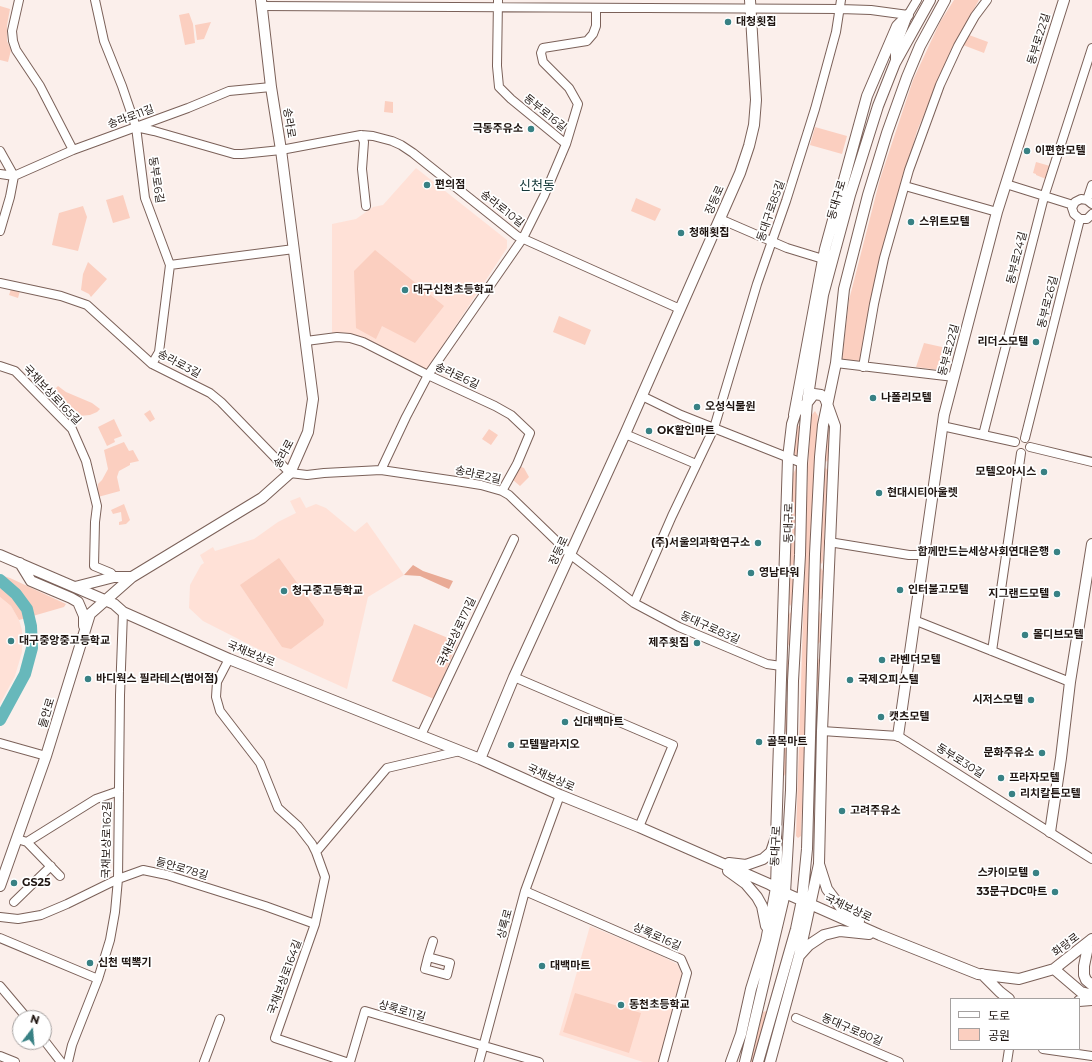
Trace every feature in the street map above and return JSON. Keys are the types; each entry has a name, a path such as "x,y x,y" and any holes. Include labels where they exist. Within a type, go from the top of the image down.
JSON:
{"main road":[{"name":"동대구로","path":"745,1062 781,890 788,847 791,790 793,681 800,555 802,463 807,403 823,295 878,106 895,64 930,0"},
{"path":"806,902 815,554 822,433 836,363 844,289 868,195 887,133 907,77 926,34 945,0"},
{"name":"동부로22길","path":"898,736 942,426 997,212 1064,0"},
{"name":"송라로","path":"106,600 132,577 262,498 290,473 310,426 313,399 261,3"},
{"name":"장등로","path":"480,759 514,677 571,555 740,173 754,125 756,100 751,5"},
{"path":"781,890 776,838 788,458 792,424 823,260 867,96 897,26 908,15"},
{"path":"770,1062 806,902 819,864 822,731 835,426 828,402 821,395 814,394 807,403 796,412 792,424"},
{"path":"1050,832 1070,682 1092,544"},
{"name":"국채보상로","path":"0,555 106,600 114,604 123,612 229,658 422,735 560,795 639,827 880,936 982,974 1019,979 1054,968"},
{"path":"20,563 31,581 72,598 78,602 84,616 84,634"},
{"path":"75,587 114,577 132,577"},
{"name":"들안로","path":"0,886 22,840 46,756 90,614 106,600"},
{"path":"718,862 746,865 763,859 771,852 776,838"},
{"path":"788,847 790,851 797,854 801,854 807,849"},
{"path":"718,862 746,884 757,897 762,906 770,940"},
{"path":"819,864 827,889 842,909 880,936"},
{"path":"731,1062 741,1034 751,989 770,940 782,932 787,933 790,937 795,953 758,1062"},
{"path":"795,953 824,935 840,932 861,932 880,936"},
{"path":"1091,940 1084,966 1084,975 1086,980 1092,985"},
{"name":"화랑로","path":"1054,968 1091,940"},
{"path":"1054,968 1081,992 1092,995"},
{"path":"982,974 1000,992 1009,998"},
{"path":"1080,1001 1092,1000"}],"street":[{"path":"19,0 14,16 12,31 16,50 40,86 73,150"},
{"name":"동부로6길","path":"96,0 104,41 136,127 145,198 170,265 159,352 152,364"},
{"name":"동대구로85길","path":"696,464 714,428 757,284 815,109 836,32 841,0"},
{"path":"895,64 895,50 908,15 916,0"},
{"path":"863,367 884,258 924,127 940,85 958,46 975,16 987,0"},
{"path":"261,3 498,4 596,8 751,5 871,10 908,15"},
{"name":"동부로16길","path":"428,375 522,238 544,196 566,144 511,99 499,87 497,66 498,4"},
{"path":"566,144 578,104 569,88 543,62 541,53 543,48 587,41 593,34 596,26 596,8"},
{"name":"동부로24길","path":"983,435 1044,197 1092,48"},
{"name":"송라로11길","path":"14,176 73,150 188,108 228,91 271,87"},
{"name":"송라로10길","path":"136,127 234,154 281,150 361,135 373,136 401,145 517,236 680,309"},
{"path":"361,135 364,142 362,169 366,206"},
{"path":"0,151 14,176 10,197 0,232"},
{"path":"0,174 14,176"},
{"path":"1006,184 1073,205"},
{"path":"1092,185 1090,202 1084,199 1077,200 1073,205 1074,214 1080,219 1087,219 1092,214"},
{"path":"905,186 997,212"},
{"path":"720,219 786,248 823,260"},
{"name":"동부로26길","path":"1025,438 1080,219"},
{"path":"170,265 294,249"},
{"name":"송라로3길","path":"0,283 54,295 88,305 152,364 210,393 233,413 290,473"},
{"name":"송라로6길","path":"306,342 337,337 350,338 363,342 428,375 495,406 511,416 530,432 517,464 502,491"},
{"path":"836,363 954,377"},
{"name":"국채보상로165길","path":"0,366 15,371 72,429 86,461 97,506 94,566 111,573 114,577"},
{"path":"381,470 428,375"},
{"path":"642,396 681,415 802,463"},
{"path":"942,426 1015,442"},
{"path":"625,434 696,464 634,603"},
{"path":"1015,442 1019,438 1025,438 1030,442 1028,451 1020,453"},
{"path":"1015,442 1016,450 1020,453"},
{"path":"1030,447 1092,462"},
{"path":"992,651 1020,453"},
{"name":"송라로2길","path":"290,473 307,475 381,470 481,485 502,491 514,499 571,555"},
{"name":"국채보상로171길","path":"422,735 514,539"},
{"path":"829,542 909,555 923,554"},
{"name":"동대구로83길","path":"571,555 634,603 679,627 766,664 781,666"},
{"name":"국채보상로162길","path":"68,1062 72,1044 98,979 110,940 115,912 118,879 120,690 123,612"},
{"path":"914,620 1070,682"},
{"name":"국채보상로164길","path":"229,658 217,682 216,698 220,711 260,763 278,808 298,826 312,844 325,877 315,924 275,1038 346,1062"},
{"path":"514,677 672,745 639,827"},
{"path":"822,731 898,736"},
{"name":"동부로30길","path":"898,736 1092,860"},
{"path":"0,743 46,756"},
{"path":"316,852 387,768 460,752"},
{"path":"60,876 22,840 96,799 119,791"},
{"name":"상록로","path":"479,1062 525,891 560,795"},
{"path":"14,902 51,866"},
{"name":"들안로78길","path":"0,917 18,919 41,915 118,879 143,870 167,875 265,906 315,924"},
{"name":"상록로16길","path":"525,891 681,959 687,973 663,1062"},
{"path":"0,938 98,979"},
{"path":"428,957 433,941"},
{"path":"0,986 20,1010"},
{"name":"상록로11길","path":"350,1062 366,1012 484,1046"},
{"name":"동대구로80길","path":"796,1018 899,1062"},
{"path":"204,1062 220,1019"},
{"path":"484,1046 539,1062"},
{"path":"52,1050 62,1062"},
{"path":"1007,1062 1009,1050"},
{"path":"1048,1050 1089,1058"},
{"path":"0,1056 15,1062"}],"shaded area":[{"name":"대구신천초등학교","path":"416,168 507,240 507,248 427,369 423,370 366,339 349,333 332,333 332,224 356,219 373,207 383,205"},
{"name":"청구중고등학교","path":"300,497 306,508 316,504 326,508 355,532 367,522 404,575 368,597 347,689 258,649 203,621 189,608 190,585 201,565 204,563 200,555 213,547 215,551 254,539 278,522 296,513 290,501"},
{"path":"413,565 423,571 453,581 449,589 420,576 404,575"},
{"name":"대구중앙중고등학교","path":"0,597 11,606 19,620 22,630 22,652 15,676 0,704"},
{"name":"동천초등학교","path":"590,926 655,953 677,964 682,974 661,1062 643,1062 559,1035"}],"green space":[{"path":"954,0 979,0 951,50 917,131 881,255 869,307 860,361 842,360 849,300 880,179 913,80 940,22"},
{"path":"0,6 10,9 7,25 7,41 11,50 8,62 0,60"},
{"path":"189,13 193,24 195,43 185,45 179,15"},
{"path":"211,22 204,39 197,40 195,25"},
{"path":"969,35 988,42 984,53 963,45"},
{"path":"385,101 393,102 393,113 384,112"},
{"path":"815,127 847,136 842,154 810,145"},
{"path":"1036,162 1050,166 1046,179 1033,173"},
{"path":"123,195 130,218 113,223 106,200"},
{"path":"636,198 661,209 655,221 631,211"},
{"path":"83,206 87,217 78,251 52,245 59,213"},
{"path":"375,250 444,306 415,343 382,326 376,339 356,328 354,271"},
{"path":"88,262 107,279 91,297 89,294 81,290 83,274"},
{"path":"11,289 20,291 18,298 9,295"},
{"path":"559,316 591,330 585,345 553,332"},
{"path":"924,343 951,349 946,366 940,370 916,367"},
{"path":"58,386 66,392 92,403 100,409 90,415 79,416 54,390"},
{"path":"150,410 155,419 150,422 144,414"},
{"path":"815,411 818,416 814,469 801,836 798,838 796,836 808,467 811,416"},
{"path":"114,419 122,436 114,439 115,442 107,446 98,427"},
{"path":"797,424 800,428 799,453 797,457 794,453 795,429"},
{"path":"489,429 498,435 491,445 482,439"},
{"path":"828,429 831,433 829,458 827,462 824,458 826,434"},
{"path":"124,442 129,451 133,450 139,461 130,463 130,465 119,471 117,477 120,491 98,497 98,484 108,469 104,450"},
{"path":"519,466 524,468 529,477 520,486 513,480"},
{"path":"825,467 828,471 822,564 819,561 822,472"},
{"path":"796,468 798,473 794,562 792,566 789,562 789,554 793,474"},
{"path":"124,504 130,520 126,524 119,525 119,522 122,521 121,512 113,514 111,510"},
{"path":"279,558 324,620 323,625 291,649 282,647 240,585"},
{"path":"821,568 823,571 822,598 819,601 817,597 819,572"},
{"path":"792,572 794,576 793,602 790,606 788,601 790,576"},
{"path":"0,575 10,578 66,604 64,607 19,620 11,606 0,597"},
{"path":"819,611 821,614 821,641 818,644 816,640 817,615"},
{"path":"790,612 793,616 791,643 789,646 787,642 788,617"},
{"path":"414,624 458,642 434,699 392,681"},
{"path":"818,658 820,662 819,689 817,692 815,688 816,663"},
{"path":"788,659 790,662 788,689 786,692 784,688 786,663"},
{"path":"817,699 819,703 818,730 816,733 814,729 815,704"},
{"path":"787,700 789,703 787,730 785,733 783,729 785,704"},
{"path":"817,741 819,744 818,776 816,780 814,775 814,745"},
{"path":"785,743 788,747 786,773 784,776 782,772 783,747"},
{"path":"575,993 641,1013 629,1053 563,1032"},
{"path":"766,1011 767,1014 754,1062 750,1062 763,1012"},
{"path":"776,1016 777,1019 765,1062 761,1062"}],"waterway":[{"path":"0,580 16,594 27,609 31,626 32,648 25,674 0,720"}],"place":[{"name":"대청횟집","path":"728,22"},
{"name":"극동주유소","path":"531,129"},
{"name":"이편한모텔","path":"1027,151"},
{"name":"편의점","path":"427,185"},
{"name":"스위트모텔","path":"911,222"},
{"name":"청해횟집","path":"681,233"},
{"name":"대구신천초등학교","path":"405,290"},
{"name":"리더스모텔","path":"1036,342"},
{"name":"나폴리모텔","path":"873,398"},
{"name":"오성식물원","path":"697,407"},
{"name":"OK할인마트","path":"649,431"},
{"name":"모텔오아시스","path":"1044,472"},
{"name":"현대시티아울렛","path":"879,493"},
{"name":"(주)서울의과학연구소","path":"758,543"},
{"name":"함께만드는세상사회연대은행","path":"1057,552"},
{"name":"영남타워","path":"751,573"},
{"name":"인터불고모텔","path":"900,590"},
{"name":"청구중고등학교","path":"284,591"},
{"name":"지그랜드모텔","path":"1057,594"},
{"name":"몰디브모텔","path":"1025,635"},
{"name":"대구중앙중고등학교","path":"11,641"},
{"name":"제주횟집","path":"697,643"},
{"name":"라벤더모텔","path":"882,660"},
{"name":"바디웍스 필라테스(범어점)","path":"88,679"},
{"name":"국제오피스텔","path":"850,680"},
{"name":"시저스모텔","path":"1031,700"},
{"name":"캣츠모텔","path":"881,717"},
{"name":"신대백마트","path":"565,722"},
{"name":"골목마트","path":"759,742"},
{"name":"모텔팔라지오","path":"511,745"},
{"name":"문화주유소","path":"1042,753"},
{"name":"프라자모텔","path":"1001,778"},
{"name":"리치칼튼모텔","path":"1012,794"},
{"name":"고려주유소","path":"842,811"},
{"name":"스카이모텔","path":"1036,873"},
{"name":"GS25","path":"14,883"},
{"name":"33문구DC마트","path":"1055,892"},
{"name":"신천 떡뽁기","path":"90,963"},
{"name":"대백마트","path":"542,966"},
{"name":"동천초등학교","path":"621,1005"}],"district":[{"name":"신천동","path":"537,186"}]}
